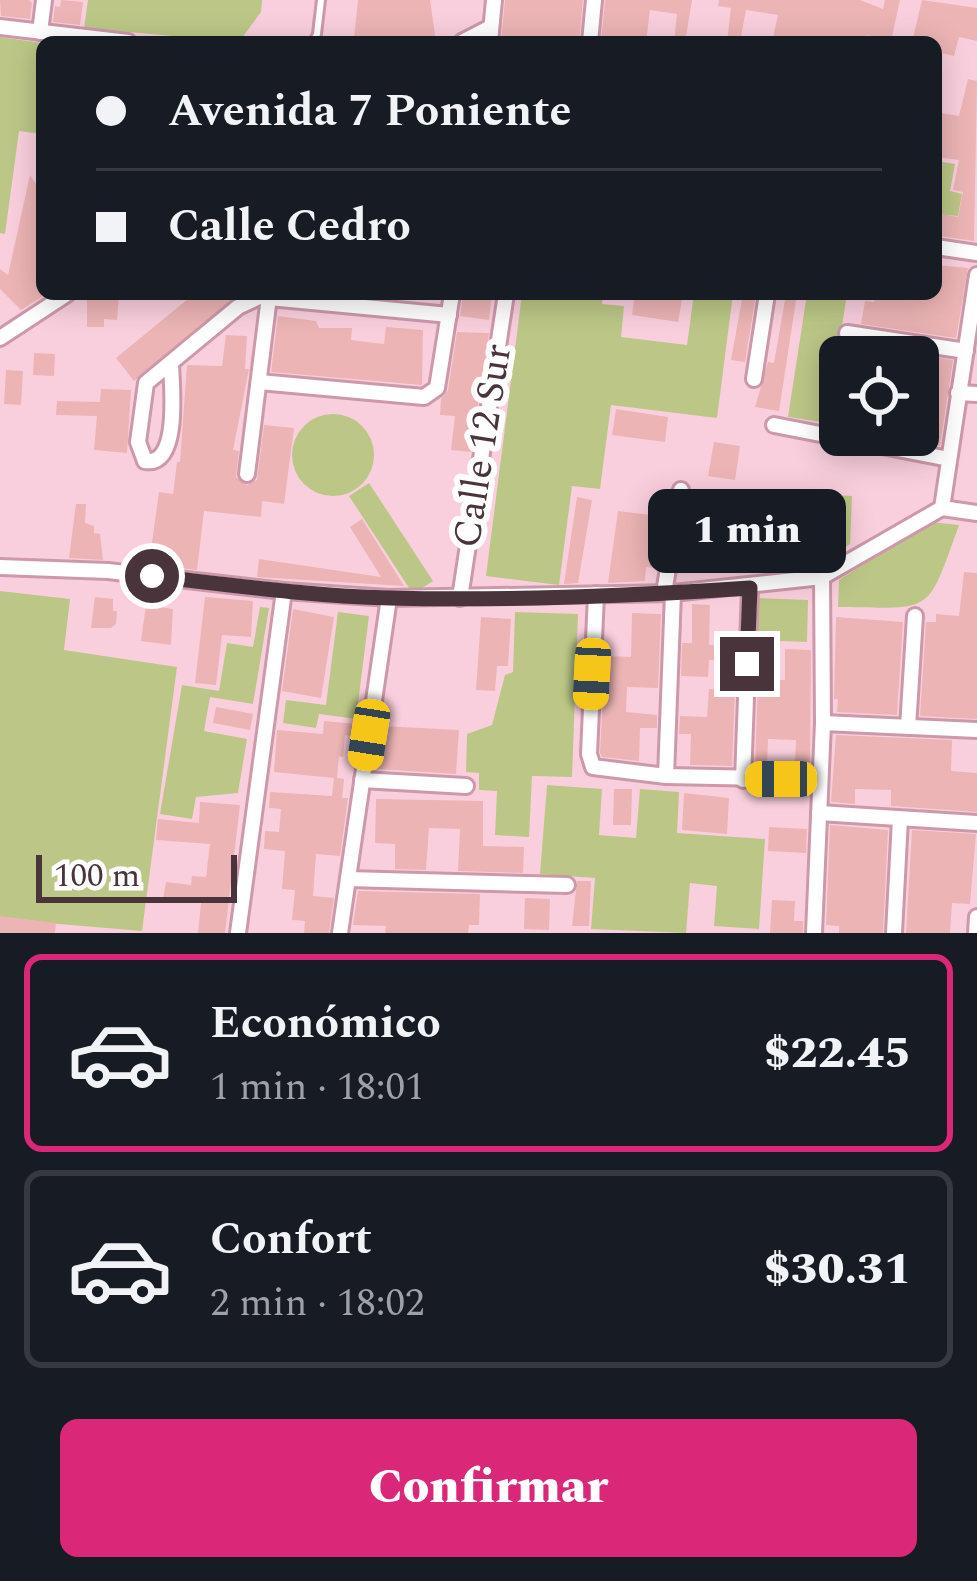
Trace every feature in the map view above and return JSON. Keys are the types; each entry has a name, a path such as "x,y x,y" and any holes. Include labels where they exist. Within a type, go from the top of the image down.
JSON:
{"street":[{"path":"40,32 44,0"},
{"path":"490,34 494,0"},
{"path":"591,36 594,0"},
{"path":"0,27 75,36"},
{"path":"942,249 977,253"},
{"path":"942,508 977,275"},
{"path":"0,338 58,300"},
{"path":"171,364 168,446 163,458 155,463 145,461 139,453 146,383 238,307 253,300"},
{"path":"247,474 268,300"},
{"path":"298,300 449,315"},
{"path":"259,382 413,398 432,394 440,378 451,300"},
{"name":"Calle 12 Sur","path":"460,598 505,300"},
{"path":"754,379 766,300"},
{"path":"847,333 965,351"},
{"path":"958,393 977,394"},
{"path":"774,425 949,459"},
{"path":"667,776 669,593 680,490"},
{"path":"0,567 108,571 389,598 669,593 822,577 942,508 977,513"},
{"path":"814,933 823,723 822,577"},
{"path":"743,780 750,588"},
{"path":"238,933 284,591"},
{"path":"596,595 589,754 598,770 743,780 820,779"},
{"path":"340,933 389,598"},
{"path":"908,727 915,616"},
{"path":"823,723 977,730"},
{"path":"362,780 466,786"},
{"path":"819,813 977,823"},
{"path":"894,933 900,819"},
{"path":"348,879 567,885"},
{"path":"976,933 977,917"}],"lane":[{"path":"316,36 321,0"}],"green space":[{"path":"88,0 262,0 261,12 243,36 84,28"},
{"path":"0,37 36,42 36,133 19,131 5,234 0,233"},
{"path":"942,162 955,164 950,191 962,194 958,216 946,215 942,236"},
{"path":"521,300 602,300 602,304 624,306 621,337 687,345 693,300 732,300 717,418 611,405 600,489 572,486 559,585 486,576"},
{"path":"806,300 846,300 840,336 819,336 819,422 788,417"},
{"path":"333,414 362,426 374,455 362,484 333,496 304,484 292,455 304,426"},
{"path":"369,483 433,581 413,594 349,496"},
{"path":"720,490 852,496 850,544 815,566 717,562"},
{"path":"930,522 959,525 932,592 910,606 838,607 839,580"},
{"path":"0,591 70,599 64,650 177,667 142,931 0,919"},
{"path":"755,598 808,600 807,642 780,641 779,674 753,673"},
{"path":"260,607 269,608 253,704 210,697 204,731 247,739 238,793 196,797 192,819 160,814 182,685 219,691 227,643 253,647"},
{"path":"338,612 369,616 356,719 319,714 316,728 283,723 286,700 326,705"},
{"path":"515,612 578,614 572,777 532,776 529,837 495,835 497,791 479,790 479,773 466,772 467,734 492,725 505,675 513,672"},
{"path":"547,785 602,789 599,835 636,838 640,789 679,792 677,833 765,839 759,929 714,926 717,886 690,883 686,933 591,929 595,878 540,874"}],"building":[{"path":"0,0 29,0 30,19 1,16"},
{"path":"61,0 83,2 80,25 53,22"},
{"path":"358,0 430,0 435,36 354,36"},
{"path":"505,0 583,0 580,36 502,36"},
{"path":"605,0 692,0 686,36 675,36 677,14 650,10 647,36 602,36"},
{"path":"719,0 860,0 883,9 885,0 900,0 892,36 773,36 778,15 746,10 741,36 728,36 731,8 718,6"},
{"path":"922,0 977,8 977,41 959,37 954,56 942,53 942,36 913,36"},
{"path":"968,79 977,81 974,241 942,236 942,214 958,217 963,192 953,190 959,160 942,158 942,113 959,116"},
{"path":"30,175 36,184 37,300 21,310 0,289 0,269 8,275"},
{"path":"942,266 968,268 956,338 861,324 865,301 942,300"},
{"path":"87,300 119,300 117,320 104,319 104,327 87,327"},
{"path":"187,300 232,300 134,381 116,358"},
{"path":"462,300 491,300 489,320 460,316"},
{"path":"634,300 682,300 678,322 632,315"},
{"path":"742,300 755,300 745,362 731,360"},
{"path":"785,300 796,300 779,411 755,407 768,362 774,363"},
{"path":"278,316 316,321 319,328 352,328 351,340 384,344 386,327 423,330 422,385 271,372"},
{"path":"457,332 489,333 471,452 451,450 455,416 440,415"},
{"path":"226,335 247,336 245,369 249,369 233,450 239,451 236,477 247,485 257,480 264,425 294,428 284,504 262,501 261,517 204,511 197,570 149,564 159,492 173,494 180,462 187,365 222,366"},
{"path":"34,353 55,354 54,376 33,375"},
{"path":"939,358 953,360 939,446"},
{"path":"6,370 23,371 21,405 4,404"},
{"path":"101,389 131,390 127,453 94,450 97,416 56,415 57,401 100,402"},
{"path":"616,409 668,417 665,442 612,435"},
{"path":"714,442 740,446 735,480 708,476"},
{"path":"577,497 592,500 578,583 564,584"},
{"path":"76,504 86,504 85,523 100,534 103,560 69,558"},
{"path":"618,511 651,515 648,541 660,542 657,568 646,567 645,581 608,583"},
{"path":"362,519 404,586 257,577 259,559 381,577 350,527"},
{"path":"964,572 977,573 977,719 920,716 926,622 936,622 936,614 959,616"},
{"path":"95,597 113,599 113,611 117,611 111,628 91,628"},
{"path":"205,597 253,601 251,637 222,635 216,685 195,683"},
{"path":"692,604 710,605 709,645 736,645 735,661 709,660 708,677 681,676 682,643 692,643"},
{"path":"146,605 173,609 171,645 141,641"},
{"path":"293,609 334,617 321,698 282,691"},
{"path":"632,613 661,614 658,688 627,687 626,712 657,715 657,728 640,728 639,761 600,753 605,656 631,657"},
{"path":"481,617 511,619 508,666 497,666 495,691 476,690"},
{"path":"836,617 903,622 897,715 837,712"},
{"path":"785,649 811,650 810,768 795,767 796,740 768,739 767,767 755,766 758,679 785,680"},
{"path":"709,689 735,690 732,766 690,765 691,734 679,734 680,716 707,717"},
{"path":"216,707 253,714 250,730 213,723"},
{"path":"324,721 358,724 356,737 345,735 343,757 339,756 337,778 344,779 342,798 348,798 340,856 316,854 313,896 334,898 329,933 304,933 305,921 292,920 295,890 282,889 285,851 264,849 265,831 279,832 281,809 269,808 270,792 332,796 334,778 274,772 277,730 323,734"},
{"path":"382,726 459,730 456,774 375,769"},
{"path":"836,735 952,740 951,771 977,773 977,812 891,806 891,790 855,789 855,804 831,802"},
{"path":"614,789 632,789 631,825 613,825"},
{"path":"684,793 729,798 727,834 682,830"},
{"path":"376,799 483,801 483,846 524,847 523,873 458,871 460,829 429,828 426,870 395,869 395,844 375,843"},
{"path":"200,802 240,805 225,933 198,933 201,903 163,899 166,882 191,885 192,876 206,877 210,844 156,840 158,819 199,823"},
{"path":"830,825 888,830 883,933 839,933 839,926 826,925"},
{"path":"769,827 807,829 806,853 768,851"},
{"path":"912,830 976,834 970,904 952,903 950,933 906,933"},
{"path":"577,881 591,881 589,926 572,926"},
{"path":"358,891 480,894 479,925 469,925 468,933 385,933 386,926 353,925"},
{"path":"525,898 550,899 549,930 524,929"},
{"path":"772,900 795,901 794,921 803,921 803,933 770,933"},
{"path":"0,916 56,923 55,933 0,933"}],"route":[{"path":"152,576 389,598 750,588 747,664"}]}
